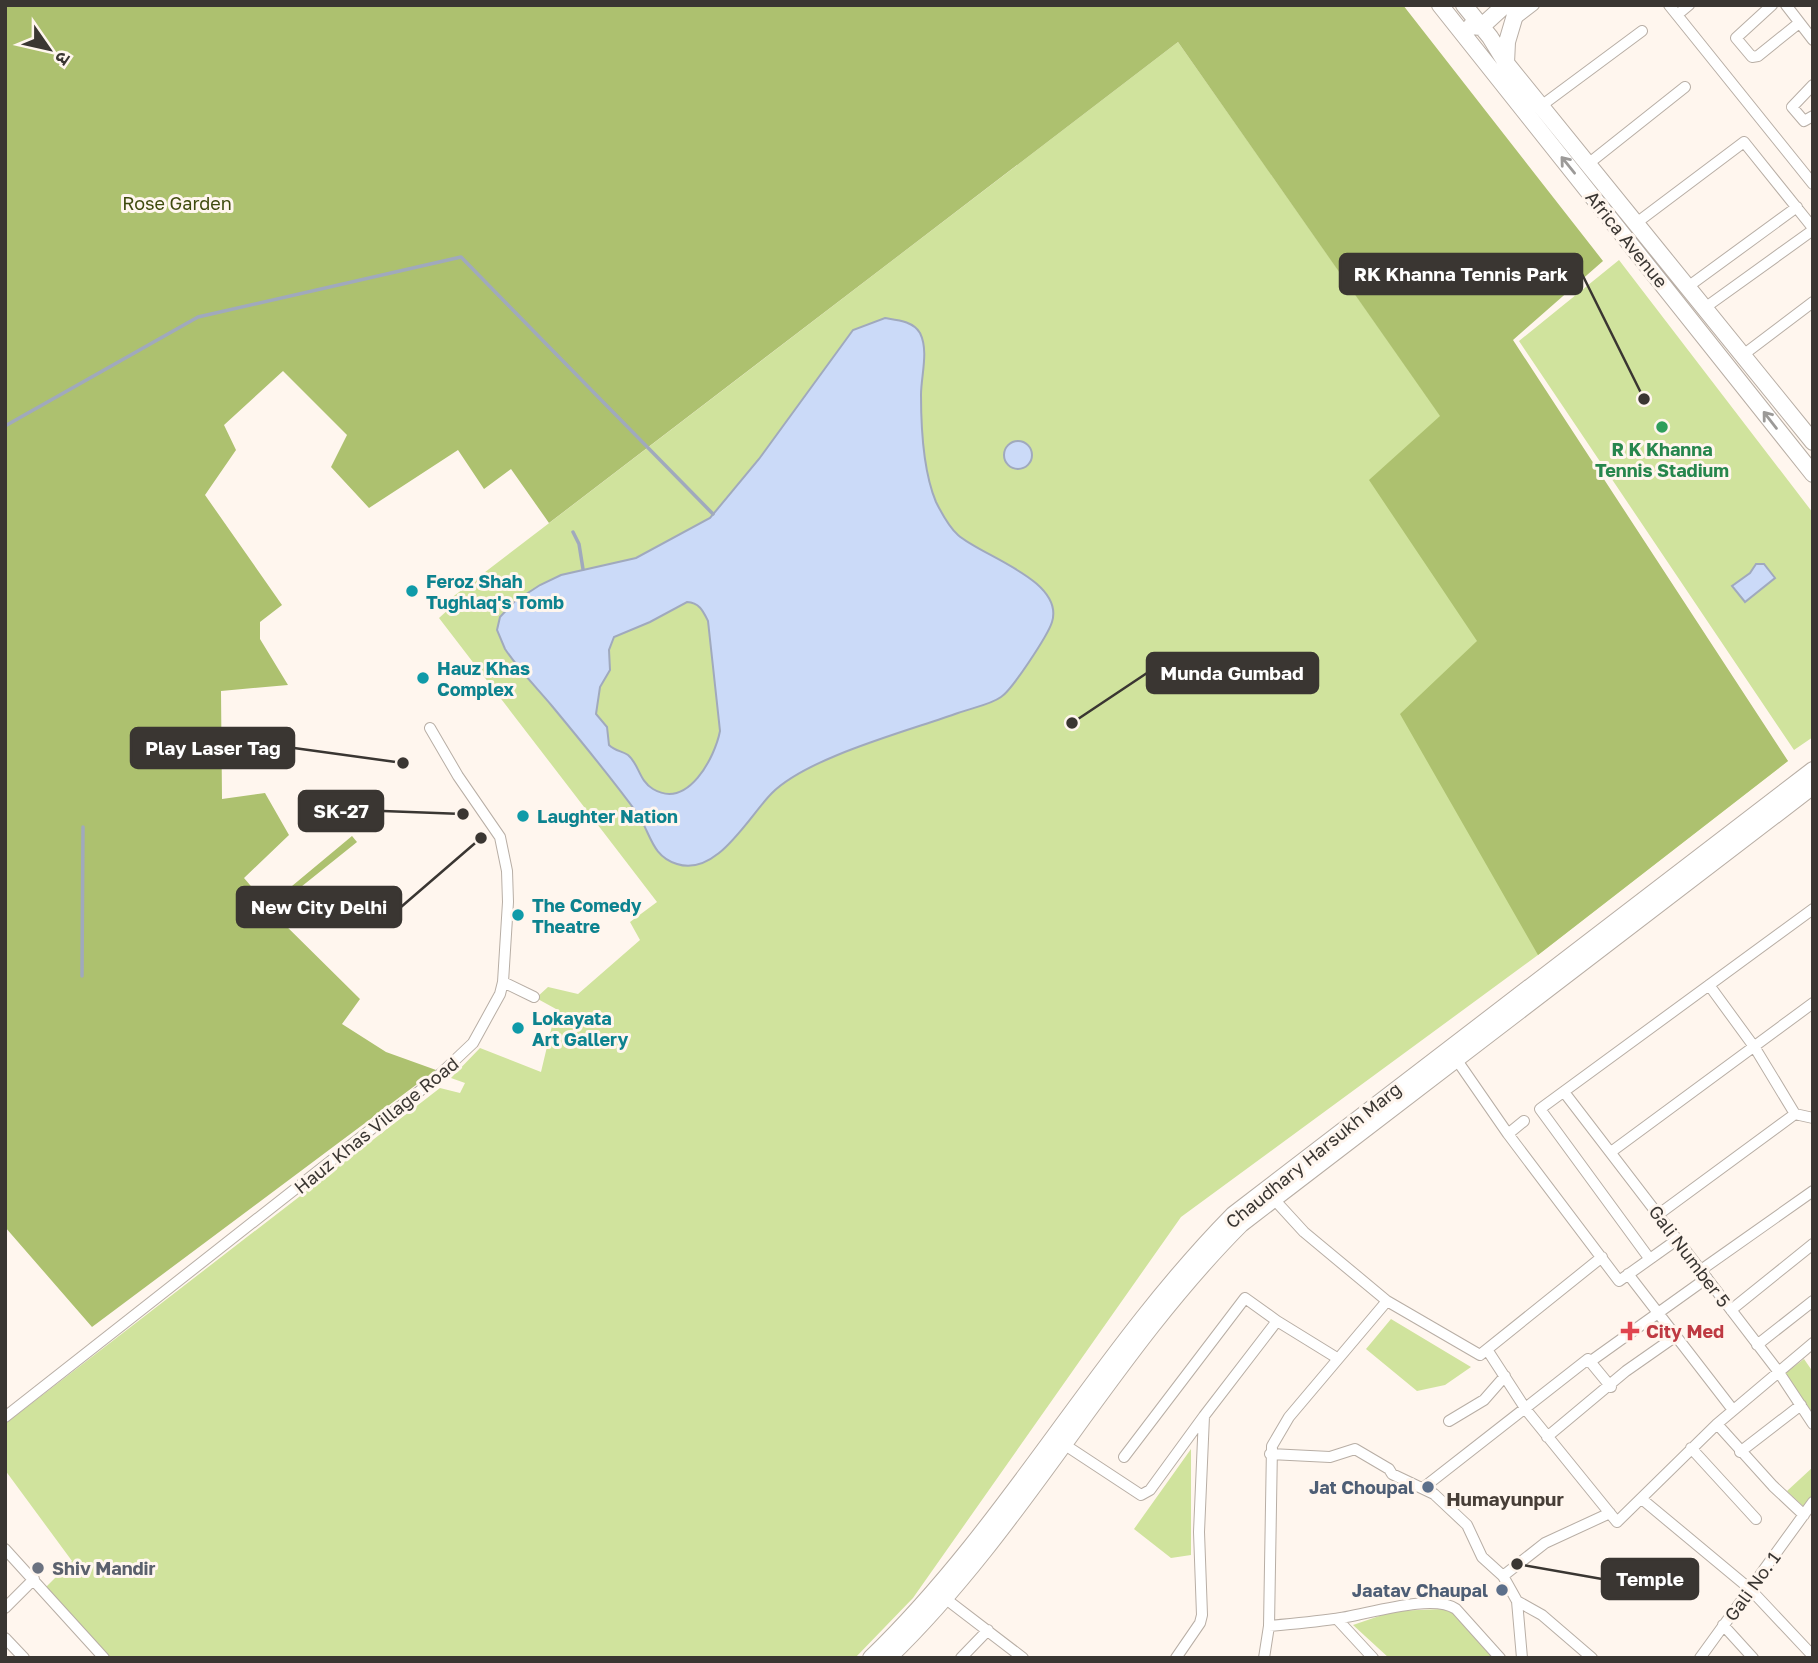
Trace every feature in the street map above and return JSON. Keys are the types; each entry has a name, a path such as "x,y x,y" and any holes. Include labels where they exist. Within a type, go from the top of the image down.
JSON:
{"street":[{"name":"Africa Avenue","path":"1440,5 1813,474"},
{"path":"1454,24 1481,27 1505,5"},
{"path":"1506,63 1511,23 1518,5"},
{"path":"1511,23 1534,5"},
{"path":"1669,5 1813,184"},
{"path":"1677,15 1689,5"},
{"path":"1772,5 1736,38 1752,57 1758,56 1799,23"},
{"path":"1786,5 1813,40"},
{"name":"Africa Avenue","path":"1471,8 1506,63 1813,442"},
{"path":"1454,24 1471,8"},
{"path":"1541,106 1642,31"},
{"path":"1813,85 1792,107 1804,121 1813,116"},
{"path":"1588,164 1685,87"},
{"path":"1635,224 1744,142 1813,229 1706,307"},
{"path":"1689,286 1797,207"},
{"path":"1743,355 1813,302"},
{"name":"Hauz Khas Village Road","path":"6,1414 435,1079 473,1042 500,994 503,982 507,872 500,836 458,775 430,727"},
{"name":"Chaudhary Harsukh Marg","path":"1779,811 1813,771"},
{"name":"Chaudhary Harsukh Marg","path":"888,1658 941,1595 1059,1441 1206,1259 1268,1194 1451,1053 1578,962 1813,786"},
{"path":"1649,1258 1540,1109 1813,909"},
{"path":"503,982 534,997"},
{"path":"1709,985 1755,1048 1795,1114 1813,1118"},
{"path":"1611,1152 1813,1003"},
{"path":"1451,1053 1507,1134 1619,1281 1678,1239"},
{"name":"Gali Number 5","path":"1564,1092 1778,1371 1813,1423"},
{"path":"1659,1214 1795,1114"},
{"path":"1507,1134 1524,1121"},
{"path":"1591,1362 1813,1191"},
{"path":"1268,1194 1304,1232 1387,1301 1476,1355 1488,1351 1602,1257"},
{"path":"1731,1310 1811,1250"},
{"path":"1629,1274 1732,1410"},
{"path":"1124,1457 1245,1298 1337,1358"},
{"path":"1264,1658 1269,1626 1270,1454 1289,1417 1387,1301"},
{"path":"1757,1345 1813,1301"},
{"path":"1059,1441 1141,1495 1150,1490 1277,1321"},
{"path":"1547,1437 1611,1387 1626,1371 1676,1336"},
{"path":"1488,1351 1525,1409 1617,1522 1643,1500 1717,1423 1813,1343"},
{"path":"1423,1488 1588,1359 1611,1387"},
{"path":"1450,1422 1484,1401 1506,1376"},
{"path":"1740,1452 1801,1405"},
{"path":"1177,1658 1200,1623 1202,1615 1199,1532 1204,1416"},
{"path":"1717,1423 1740,1452 1809,1511"},
{"path":"1691,1448 1756,1519"},
{"path":"1270,1454 1330,1457 1355,1449 1389,1469 1392,1474 1434,1494 1467,1525 1482,1557 1503,1576 1517,1601 1522,1658"},
{"path":"1643,1500 1735,1580 1750,1589 1813,1657"},
{"name":"Gali No. 1","path":"1700,1658 1809,1511"},
{"path":"1503,1576 1545,1543 1610,1513"},
{"path":"5,1549 104,1658"},
{"path":"5,1608 34,1579"},
{"path":"941,1595 988,1630 1016,1656"},
{"name":"Chaudhary Harsukh Marg","path":"871,1658 941,1595"},
{"path":"1517,1601 1542,1615 1591,1658"},
{"path":"1269,1626 1337,1619 1395,1605 1448,1605 1456,1609 1500,1658"},
{"path":"1337,1619 1373,1658"},
{"path":"1723,1625 1753,1658"},
{"path":"961,1658 988,1630"},
{"path":"5,1638 24,1658"}],"green space":[{"name":"Rose Garden","path":"5,5 1403,5 1603,261 1513,340 1788,761 1538,955 1400,714 1477,641 1369,480 1440,416 1178,42 549,523 511,469 484,489 458,450 369,508 331,467 347,435 283,371 224,425 236,450 205,495 282,605 260,622 260,639 288,685 221,691 222,799 265,793 289,835 244,878 268,906 352,836 357,842 271,911 360,999 342,1024 386,1052 436,1070 92,1327 5,1227"},
{"path":"1178,42 1440,415 1788,761 1538,955 1181,1217 913,1598 855,1658 108,1658 44,1589 72,1561 5,1470 5,1424 440,1088 460,1093 465,1083 451,1078 480,1048 541,1072 556,1009 536,998 548,987 578,994 640,940 630,922 657,902 439,618 450,608 446,602"},
{"name":"R K Khanna Tennis Stadium","path":"1619,260 1813,513 1813,737 1794,750 1519,341"},
{"path":"1391,1319 1471,1367 1445,1385 1417,1391 1366,1349"},
{"path":"1804,1359 1813,1372 1813,1420 1783,1375"},
{"path":"1191,1449 1191,1555 1171,1558 1134,1529"},
{"path":"1813,1467 1813,1496 1804,1507 1787,1491"},
{"path":"1443,1609 1458,1615 1496,1658 1389,1658 1353,1625 1394,1611"}],"water":[{"path":"885,318 900,320 920,333 924,356 921,395 924,449 928,477 936,502 958,535 1018,571 1046,594 1053,607 1052,622 1029,662 997,700 860,746 809,768 772,793 718,854 692,866 677,864 657,850 627,799 510,657 497,630 500,617 514,602 561,575 636,558 710,518 759,459 853,330","holes":["687,602 700,608 708,621 720,731 712,754 698,778 688,787 666,794 648,786 632,759 609,745 607,727 596,714 600,687 610,670 609,650 614,637"]},
{"path":"1018,441 1028,445 1032,455 1028,465 1018,469 1008,465 1004,455 1008,445"},
{"path":"1756,564 1764,564 1775,578 1745,602 1732,586 1750,573"}],"waterway":[{"path":"5,426 198,317 461,257 713,514"},
{"path":"573,532 579,544 583,569"},
{"path":"82,976 83,827"}],"place":[{"name":"RK Khanna Tennis Park","path":"1644,399"},
{"name":"R K Khanna Tennis Stadium","path":"1662,427"},
{"name":"Feroz Shah Tughlaq's Tomb","path":"412,591"},
{"name":"Hauz Khas Complex","path":"423,678"},
{"name":"Munda Gumbad","path":"1072,723"},
{"name":"Play Laser Tag","path":"403,763"},
{"name":"SK-27","path":"463,814"},
{"name":"Laughter Nation","path":"523,816"},
{"name":"New City Delhi","path":"481,838"},
{"name":"The Comedy Theatre","path":"518,915"},
{"name":"Lokayata Art Gallery","path":"518,1028"},
{"name":"City Med","path":"1630,1331"},
{"name":"Jat Choupal","path":"1428,1487"},
{"name":"Temple","path":"1517,1564"},
{"name":"Shiv Mandir","path":"38,1568"},
{"name":"Jaatav Chaupal","path":"1502,1590"}],"district":[{"name":"Humayunpur","path":"1505,1498"}]}
